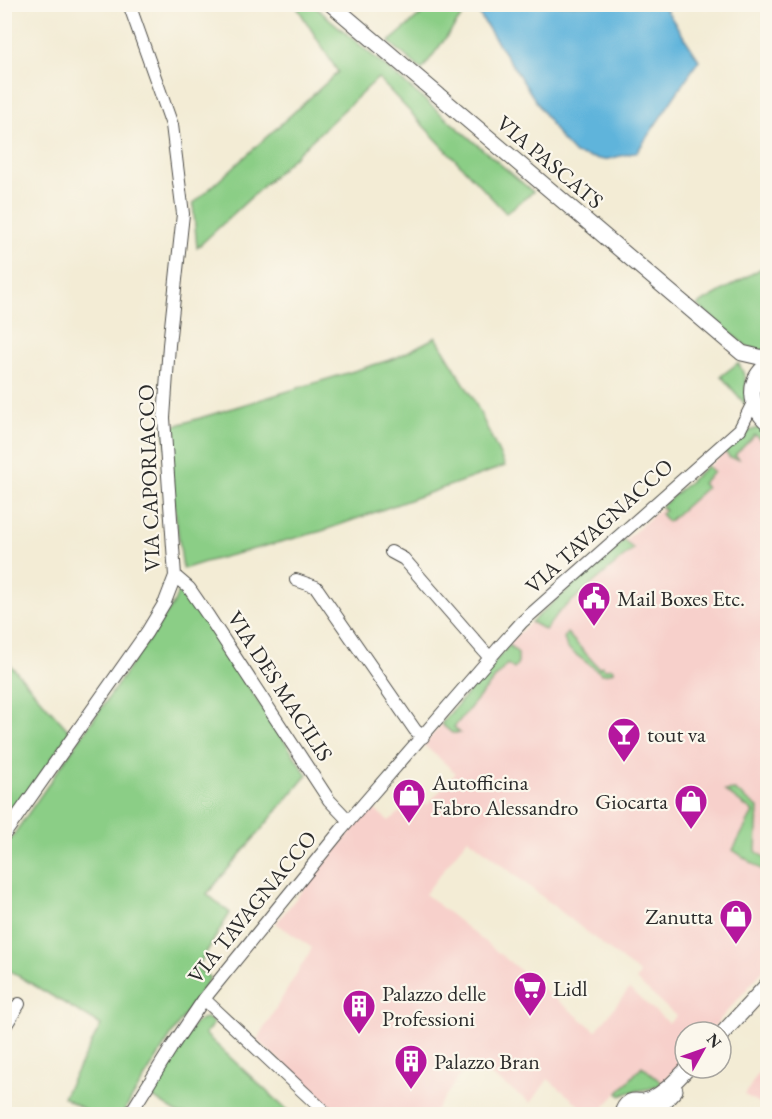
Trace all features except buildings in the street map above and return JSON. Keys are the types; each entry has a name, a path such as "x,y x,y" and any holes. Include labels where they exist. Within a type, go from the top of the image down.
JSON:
{"main road":[{"name":"VIA PASCATS","path":"331,4 742,353 768,359"},
{"path":"742,353 753,384 753,403 758,414 767,423"},
{"path":"753,384 758,374 768,364"},
{"path":"733,1022 768,984"},
{"path":"622,1114 630,1102 642,1102 665,1089 675,1080"},
{"path":"642,1102 649,1107 652,1114 683,1080"}],"street":[{"name":"VIA CAPORIACCO","path":"4,835 147,632 165,602 175,576 164,418 183,213 172,125 129,4"},
{"name":"VIA TAVAGNACCO","path":"130,1114 204,999 349,821 490,658 522,622 740,429 753,403"},
{"name":"VIA TAVAGNACCO","path":"740,429 767,423"},
{"path":"391,552 404,559 490,658"},
{"name":"VIA DES MACILIS","path":"175,576 189,588 330,800 349,821"},
{"path":"296,580 316,587 415,730 423,736"},
{"path":"204,999 327,1114"},
{"path":"4,1028 20,1004"}],"shaded area":[{"path":"747,433 755,435 768,446 767,966 720,1020 673,1020 673,1071 662,1083 642,1066 598,1114 590,1114 548,1079 531,1103 470,1061 433,1114 340,1114 257,1040 312,948 276,923 371,807 389,821 417,798 427,805 456,773 424,745 517,635","holes":["468,838 640,974 636,980 676,1016 669,1023 629,989 596,1031 425,894"]},
{"path":"767,1058 767,1108 745,1095"}],"green space":[{"path":"295,4 313,5 533,192 506,213 378,78 197,248 193,204 338,72"},
{"path":"432,5 455,5 462,16 422,70 389,42"},
{"path":"767,265 767,353 746,346 697,305"},
{"path":"436,337 473,398 505,466 322,531 183,569 164,429 396,358"},
{"path":"738,363 746,383 745,404 721,376"},
{"path":"761,427 767,428 767,446 755,435 735,455 739,459 730,458 724,451 749,431"},
{"path":"707,466 714,472 702,483 706,488 668,522 661,514 665,510 661,507"},
{"path":"624,540 633,549 559,612 545,630 531,622"},
{"path":"178,591 192,601 307,775 207,894 230,913 197,968 210,978 122,1114 92,1114 63,1097 101,1025 5,968 5,847 174,603"},
{"path":"567,633 599,668 602,666 605,669 612,668 614,671 602,674 567,648 564,638"},
{"path":"509,645 518,653 518,663 514,669 507,664 454,727 460,733 452,733 441,724"},
{"path":"5,659 70,732 5,827"},
{"path":"735,790 758,808 756,851 767,860 767,873 733,850 753,812 725,791"},
{"path":"207,1018 214,1023 205,1034 291,1114 179,1114 151,1096 194,1024"},
{"path":"642,1066 662,1083 621,1096 618,1093"}],"water":[{"path":"473,5 663,5 699,60 637,152 604,160 575,154 560,138"}],"place":[{"name":"Mail Boxes Etc.","path":"594,627"},
{"name":"tout va","path":"624,763"},
{"name":"Autofficina Fabro Alessandro","path":"409,824"},
{"name":"Giocarta","path":"691,830"},
{"name":"Zanutta","path":"736,945"},
{"name":"Lidl","path":"530,1017"},
{"name":"Palazzo delle Professioni","path":"359,1035"},
{"name":"Palazzo Bran","path":"411,1090"}]}
